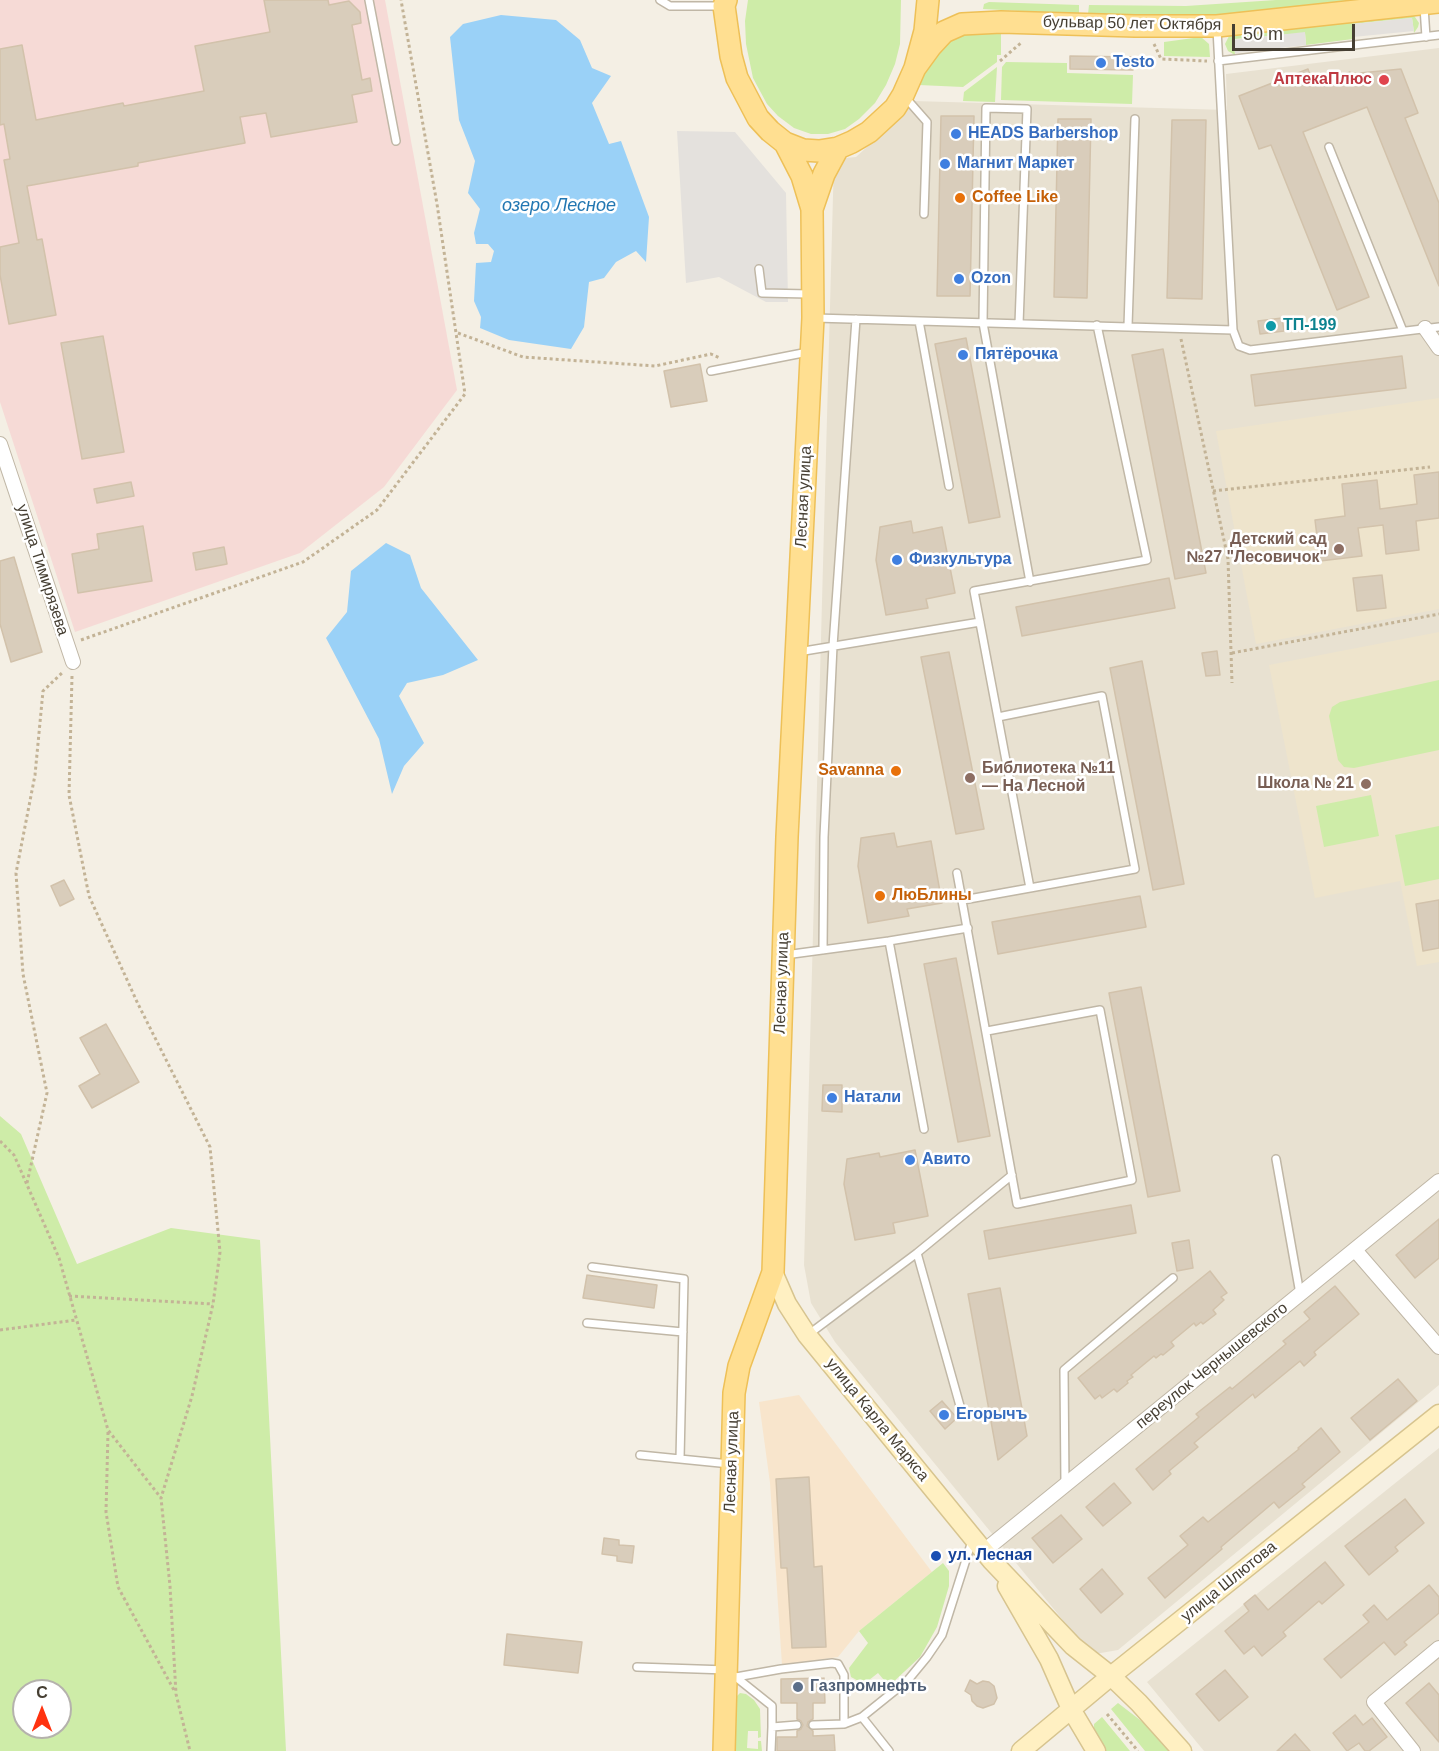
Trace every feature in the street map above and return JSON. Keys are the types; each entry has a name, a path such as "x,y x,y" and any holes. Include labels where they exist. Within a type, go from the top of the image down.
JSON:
{"main road":[{"path":"725,3 730,56 737,78 758,118 785,142 803,150 819,151 838,148 869,132 895,108 915,68 925,31 928,0"},
{"name":"бульвар 50 лет Октября","path":"915,68 944,32 962,24 1001,22 1217,26 1431,3"},
{"name":"Лесная улица","path":"724,1751 731,1674 734,1393 739,1366 773,1272 782,955 813,318 812,209 802,176 785,142"},
{"name":"Лесная улица","path":"812,209 824,174 838,148"},
{"name":"улица Карла Маркса","path":"773,1272 787,1304 807,1335 983,1550 1073,1646 1111,1676 1158,1723 1182,1751"},
{"name":"улица Шлютова","path":"1021,1751 1111,1676 1439,1414"},
{"name":"улица Карла Маркса","path":"983,1550 1049,1659 1071,1709 1096,1751"}],"street":[{"path":"1432,327 1439,348"},
{"name":"улица Тимирязева","path":"0,444 73,662"},
{"name":"переулок Чернышевского","path":"983,1550 1439,1181"},
{"path":"1355,1250 1439,1347"},
{"path":"1413,1751 1374,1702 1439,1648"}],"lane":[{"path":"369,0 396,141"},
{"path":"660,0 670,6 725,3"},
{"path":"1426,37 1431,3"},
{"path":"1217,26 1233,330 1239,346 1250,350 1432,327"},
{"path":"1218,61 1439,35"},
{"path":"903,95 927,122 924,214"},
{"path":"1019,324 1027,109 986,108 983,323 1030,582"},
{"path":"1128,326 1134,118"},
{"path":"1329,147 1403,331"},
{"path":"759,269 762,293 813,294"},
{"path":"813,318 1233,330"},
{"path":"823,950 824,837 833,646 856,320"},
{"path":"919,321 950,486"},
{"path":"1030,888 974,591 1147,560 1097,326"},
{"path":"711,371 811,352"},
{"path":"796,652 980,622"},
{"path":"963,900 1135,869 1102,696 998,717"},
{"path":"957,873 1017,1204 1132,1180 1101,1010 987,1031"},
{"path":"782,955 968,928"},
{"path":"889,941 924,1129"},
{"path":"1276,1160 1300,1294"},
{"path":"807,1335 917,1253 1012,1175"},
{"path":"917,1253 962,1413"},
{"path":"592,1267 684,1279 680,1459"},
{"path":"1065,1485 1064,1370 1173,1278"},
{"path":"587,1323 683,1332"},
{"path":"640,1455 732,1464"},
{"path":"813,1725 844,1724 862,1717 908,1680 927,1658 942,1635 983,1550"},
{"path":"637,1666 731,1674 838,1664 844,1675 844,1724"},
{"path":"731,1674 772,1706 771,1751"},
{"path":"862,1717 889,1751"},
{"path":"772,1727 797,1725"}],"path":[{"path":"67,645 303,562 377,510 465,394 437,204 401,0"},
{"path":"1000,61 1023,41"},
{"path":"1143,44 1155,44 1161,59 1218,61"},
{"path":"1178,328 1228,559 1232,683"},
{"path":"458,333 523,357 655,366 711,354"},
{"path":"1213,491 1430,467"},
{"path":"1232,653 1439,614"},
{"path":"27,1183 47,1093 23,974 16,873 35,775 43,692 73,662"},
{"path":"73,662 69,795 89,896 138,1004 210,1147 220,1252 213,1304 192,1396 161,1498 170,1586 176,1694 190,1751"},
{"path":"0,1142 14,1155 59,1258 108,1430 106,1512 118,1587 176,1694"},
{"path":"69,1296 213,1304"},
{"path":"0,1330 76,1320"},
{"path":"108,1430 161,1498"},
{"path":"1107,1714 1138,1751"}],"shaded area":[{"path":"0,0 385,0 457,390 384,487 300,553 75,632 0,402"},
{"path":"1412,18 1414,31 1353,37 1352,24"},
{"path":"1305,32 1306,45 1235,53 1233,40"},
{"path":"1439,48 1439,1385 1118,1650 1095,1654 1080,1641 835,1342 811,1303 804,1265 834,159 856,157 913,101 1227,110 1226,74"},
{"path":"677,131 735,132 786,193 788,302 766,302 719,277 686,283"},
{"name":"Детский сад №27 \"Лесовичок\"","path":"1439,398 1439,609 1256,644 1216,431"},
{"name":"Школа № 21","path":"1439,632 1439,962 1417,966 1400,881 1315,898 1269,665"},
{"path":"799,1395 932,1572 859,1631 838,1657 782,1665 770,1483 759,1402"},
{"path":"1439,1448 1439,1751 1204,1751 1147,1682"}],"green space":[{"path":"748,0 901,0 900,44 895,64 875,103 845,129 828,134 811,134 794,128 778,116 767,104 753,78 746,44 745,21"},
{"path":"1276,0 1371,0 1271,12 1185,18 1088,14 1089,5 1186,6"},
{"path":"989,2 1079,5 1079,14 983,9 984,4"},
{"path":"1413,14 1419,23 1414,33 1412,18 1352,24 1353,39 1306,45 1305,33 1234,39 1235,55 1228,51 1225,44 1229,36 1234,34"},
{"path":"970,32 1001,32 1001,55 997,55 997,62 963,87 919,85 923,72 949,40"},
{"path":"1201,37 1209,44 1210,57 1164,56 1164,42"},
{"path":"1006,62 1067,63 1067,73 1133,75 1132,104 1001,100 1002,67"},
{"path":"997,67 995,102 963,101 964,92"},
{"path":"1439,680 1439,750 1354,768 1344,767 1338,760 1329,716 1332,707 1340,702"},
{"path":"1371,795 1379,836 1324,847 1316,806"},
{"path":"1439,826 1439,879 1405,886 1395,835"},
{"path":"0,1116 21,1134 77,1264 171,1228 260,1240 286,1751 0,1751"},
{"path":"943,1563 949,1571 949,1586 937,1627 920,1657 889,1686 878,1673 864,1684 851,1677 849,1668 868,1643 859,1631"},
{"path":"740,1693 754,1700 760,1709 761,1737 758,1738 758,1731 748,1731 747,1748 758,1749 758,1741 761,1741 762,1751 734,1751 736,1697"},
{"path":"1118,1703 1153,1730 1170,1751 1145,1751 1111,1709"},
{"path":"1102,1717 1130,1751 1105,1751 1094,1733 1094,1724"}],"water":[{"name":"озеро Лесное","path":"501,15 556,20 580,40 592,68 611,76 592,103 609,144 621,141 649,217 646,262 636,251 616,262 604,278 589,282 584,327 571,349 509,340 480,328 481,317 474,301 476,263 491,262 494,251 488,244 476,244 474,233 480,209 468,193 475,161 459,120 450,37 463,24"},
{"path":"386,543 410,555 421,588 478,660 443,675 407,683 399,696 424,743 404,766 392,794 379,739 326,638 347,612 351,571"}],"building":[{"path":"264,0 328,0 329,5 349,1 360,12 361,23 352,25 362,80 370,78 372,91 352,95 357,122 271,137 266,113 240,117 245,143 138,163 138,166 27,186 37,240 42,239 56,315 9,324 0,275 0,247 19,243 4,160 10,159 4,124 0,125 0,49 22,45 36,120 123,103 124,106 204,91 195,46 270,32"},
{"path":"1070,56 1133,57 1133,70 1070,69"},
{"path":"1308,69 1314,86 1350,72 1350,74 1401,69 1418,113 1405,118 1439,203 1439,286 1367,107 1303,132 1369,297 1337,310 1271,145 1259,149 1239,96"},
{"path":"941,116 974,116 970,296 937,296"},
{"path":"1058,119 1091,119 1087,298 1054,297"},
{"path":"1172,120 1206,120 1202,299 1167,298"},
{"name":"ТП-199","path":"1282,318 1284,331 1260,334 1258,321"},
{"path":"103,336 124,452 82,459 61,343"},
{"path":"966,338 1000,517 969,523 935,344"},
{"path":"1163,349 1206,573 1175,579 1132,355"},
{"path":"1402,356 1406,388 1255,406 1251,375"},
{"path":"700,364 707,401 671,407 664,371"},
{"path":"1439,472 1439,518 1416,521 1419,550 1386,554 1383,525 1358,528 1362,556 1320,561 1315,520 1345,516 1342,484 1377,480 1380,509 1417,504 1414,475"},
{"path":"131,482 134,496 97,503 94,489"},
{"path":"911,521 913,533 942,527 955,593 926,599 928,608 886,615 876,560 880,527"},
{"path":"143,526 152,581 78,593 72,554 99,549 97,534"},
{"path":"224,547 227,564 196,570 193,553"},
{"path":"14,557 42,652 11,662 0,624 0,561"},
{"path":"1382,575 1386,608 1357,611 1353,578"},
{"path":"1169,578 1175,608 1022,636 1016,607"},
{"path":"1217,651 1220,675 1206,676 1202,653"},
{"path":"949,652 984,829 956,834 921,657"},
{"path":"1142,661 1184,884 1153,890 1110,668"},
{"path":"894,833 897,847 931,841 942,903 907,909 909,916 868,923 858,866 861,838"},
{"path":"64,880 74,899 60,906 51,886"},
{"path":"1140,896 1146,927 998,954 992,922"},
{"path":"1439,900 1439,948 1423,951 1416,904"},
{"path":"956,958 990,1136 958,1142 924,964"},
{"path":"1141,987 1180,1191 1148,1197 1109,993"},
{"path":"106,1024 139,1082 92,1108 79,1086 100,1074 80,1038"},
{"name":"Натали","path":"823,1085 842,1085 842,1112 822,1111"},
{"path":"915,1150 928,1216 893,1223 895,1233 855,1240 844,1184 847,1159 879,1153 880,1157"},
{"path":"1131,1205 1136,1233 989,1259 984,1231"},
{"path":"1439,1219 1439,1258 1415,1278 1396,1255"},
{"path":"1189,1240 1193,1268 1177,1271 1172,1243"},
{"path":"1210,1271 1227,1293 1221,1297 1224,1300 1213,1310 1216,1314 1203,1324 1201,1322 1196,1326 1194,1323 1171,1342 1174,1346 1163,1355 1156,1358 1154,1356 1131,1375 1133,1377 1117,1392 1114,1389 1102,1398 1100,1395 1095,1399 1078,1378"},
{"path":"587,1275 657,1285 654,1308 583,1298"},
{"path":"1335,1286 1359,1314 1314,1352 1316,1355 1304,1366 1300,1361 1255,1398 1253,1394 1194,1443 1198,1447 1169,1471 1171,1474 1153,1490 1136,1469 1199,1417 1196,1414 1230,1387 1232,1389 1286,1344 1283,1341 1310,1319 1304,1312"},
{"path":"1000,1288 1027,1436 998,1460 968,1294"},
{"path":"1398,1379 1417,1401 1370,1440 1351,1418"},
{"name":"Егорычъ","path":"942,1401 957,1418 945,1429 930,1411"},
{"path":"1321,1428 1340,1452 1302,1484 1305,1487 1279,1508 1274,1502 1165,1598 1148,1578 1188,1545 1180,1536 1203,1517 1208,1522 1299,1449"},
{"path":"809,1477 814,1567 822,1566 826,1647 792,1648 787,1568 781,1568 776,1479"},
{"path":"1114,1483 1131,1503 1103,1526 1086,1507"},
{"path":"1405,1499 1424,1523 1395,1547 1398,1551 1369,1575 1345,1546"},
{"path":"1061,1515 1082,1539 1053,1563 1032,1538"},
{"path":"604,1538 619,1540 619,1545 634,1546 632,1563 617,1561 617,1556 602,1554"},
{"path":"1325,1562 1344,1585 1322,1604 1319,1601 1283,1632 1286,1636 1262,1656 1254,1646 1244,1654 1225,1631 1249,1611 1244,1604 1255,1595 1268,1610"},
{"path":"1102,1569 1123,1594 1101,1613 1080,1589"},
{"path":"1429,1585 1439,1597 1439,1613 1404,1642 1407,1645 1395,1655 1384,1642 1341,1678 1324,1659 1369,1622 1363,1615 1374,1605 1387,1620"},
{"path":"507,1634 582,1642 578,1673 504,1665"},
{"path":"1225,1670 1248,1697 1219,1721 1196,1694"},
{"path":"824,1678 825,1703 813,1703 813,1719 808,1722 807,1726 813,1731 813,1736 834,1735 835,1751 777,1751 777,1737 797,1737 797,1731 803,1725 797,1719 797,1703 781,1703 781,1679"},
{"path":"970,1680 977,1684 983,1681 989,1682 994,1686 997,1698 994,1704 983,1708 972,1701 971,1695 965,1691"},
{"path":"1429,1683 1439,1695 1439,1742 1406,1703"},
{"path":"1355,1715 1363,1725 1372,1718 1387,1737 1369,1751 1365,1751 1359,1743 1347,1751 1333,1733"},
{"path":"1295,1734 1310,1751 1277,1751"}],"place":[{"name":"Testo","path":"1101,63"},
{"name":"АптекаПлюс","path":"1384,80"},
{"name":"HEADS Barbershop","path":"956,134"},
{"name":"Магнит Маркет","path":"945,164"},
{"name":"Coffee Like","path":"960,198"},
{"name":"Ozon","path":"959,279"},
{"name":"ТП-199","path":"1271,326"},
{"name":"Пятёрочка","path":"963,355"},
{"name":"Детский сад №27 \"Лесовичок\"","path":"1339,549"},
{"name":"Физкультура","path":"897,560"},
{"name":"Savanna","path":"896,771"},
{"name":"Библиотека №11 — На Лесной","path":"970,778"},
{"name":"Школа № 21","path":"1366,784"},
{"name":"ЛюБлины","path":"880,896"},
{"name":"Натали","path":"832,1098"},
{"name":"Авито","path":"910,1160"},
{"name":"Егорычъ","path":"944,1415"},
{"name":"ул. Лесная","path":"936,1556"},
{"name":"Газпромнефть","path":"798,1687"}]}
